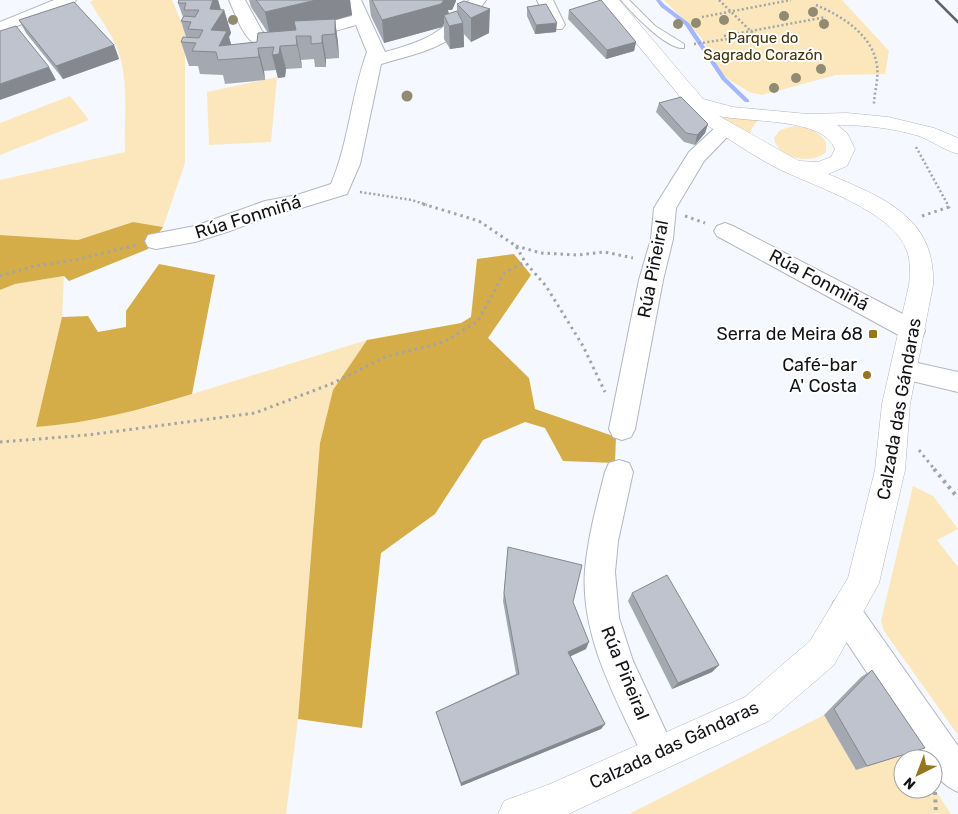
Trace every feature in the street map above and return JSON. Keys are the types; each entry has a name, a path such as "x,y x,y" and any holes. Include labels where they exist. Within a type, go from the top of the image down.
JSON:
{"street":[{"path":"0,28 68,0"},
{"path":"237,0 254,34 261,40 275,41 361,19"},
{"path":"340,189 350,164 368,74 376,52 353,0"},
{"path":"374,60 408,51 438,39 456,27 478,0"},
{"path":"545,0 556,26"},
{"path":"610,0 703,112 725,129 786,164 870,201"},
{"path":"696,103 733,114 808,120 870,121 926,131 958,147"},
{"path":"768,153 762,145 760,137 763,130 769,124 787,118"},
{"path":"808,120 830,129 841,152 847,176 870,201"},
{"path":"796,167 821,169 865,133 895,126"},
{"name":"Rúa Piñeiral","path":"622,429 662,239 665,208 696,157 725,129"},
{"name":"Rúa Fonmiñá","path":"156,241 195,234 222,226 273,206 298,202 340,189"},
{"name":"Calzada das Gándaras","path":"517,814 557,807 659,753 757,708 822,653 863,583 890,470 896,404 913,331 922,268 918,251 911,236 900,223 870,201"},
{"name":"Rúa Fonmiñá","path":"724,230 913,331"},
{"path":"904,370 958,382"},
{"name":"Rúa Piñeiral","path":"619,472 603,540 600,572 603,618 618,666 659,753"},
{"path":"845,612 927,733 946,780"}],"lane":[{"path":"625,0 652,28 681,46"}],"path":[{"path":"719,0 764,44"},
{"path":"702,17 791,0"},
{"path":"816,5 826,9 862,34 872,46 877,67 874,108"},
{"path":"724,36 826,17"},
{"path":"681,46 728,39"},
{"path":"915,146 949,207 922,216"},
{"path":"340,189 412,200 479,221 516,246 541,253 577,254 604,252 656,261"},
{"path":"665,208 724,230"},
{"path":"0,276 34,266 74,260 156,241"},
{"path":"516,246 525,262 546,286 583,346 622,429"},
{"path":"0,442 88,435 195,419 255,413 331,384 385,357 444,342 478,321 504,273 525,262"},
{"path":"916,446 958,498"},
{"path":"936,814 946,780"}],"green space":[{"path":"94,0 172,0 185,31 185,163 163,227 133,222 78,240 0,235 0,180 125,152 125,94 121,60 112,37 90,2"},
{"name":"Parque do Sagrado Corazón","path":"664,0 842,0 889,51 885,74 836,75 762,95 749,92 722,73 701,37"},
{"path":"277,77 271,142 209,145 207,92"},
{"path":"70,96 89,120 0,155 0,123"},
{"path":"717,114 758,120 752,128 750,135 723,122"},
{"path":"794,126 816,132 826,142 826,152 820,156 804,159 796,158 781,151 774,138 780,130"},
{"path":"64,276 62,317 36,427 150,407 367,340 333,390 320,443 298,719 286,814 0,814 0,290 15,284"},
{"path":"913,486 933,496 958,529 937,540 958,567 958,735 884,631 881,621"},
{"path":"824,715 856,770 893,758 893,799 941,799 951,814 629,814"}],"shaded area":[{"path":"133,222 163,227 148,249 69,281 64,276 15,284 0,290 0,235 78,240"},
{"path":"514,254 531,275 488,338 529,378 535,409 616,437 615,463 563,461 545,428 525,422 483,440 435,514 381,553 362,728 298,719 320,443 333,390 367,340 461,323 471,317 477,259"},
{"path":"159,264 215,275 192,394 115,415 36,427 62,317 88,316 98,332 126,327 126,311"}],"building":[{"path":"179,0 213,0 210,9 224,10 211,30 227,31 219,46 257,42 258,33 296,30 294,21 335,19 335,34 322,35 322,43 311,44 311,36 296,36 297,45 280,46 279,54 272,55 274,47 258,48 259,57 218,60 216,52 192,51 196,43 181,42 183,37 199,38 203,30 188,29 191,22 181,21 184,16 195,17 199,10 184,10 186,3 178,3"},
{"path":"256,0 316,0 265,12"},
{"path":"372,0 444,0 441,4 382,20"},
{"path":"601,0 636,42 607,50 569,10"},
{"path":"464,1 490,9 471,18 457,4"},
{"path":"74,2 114,45 56,66 19,20"},
{"path":"546,4 557,23 536,25 527,7"},
{"path":"457,11 463,23 449,26 444,15"},
{"path":"16,26 49,67 0,84 0,31"},
{"path":"681,97 708,124 697,135 686,133 659,103"},
{"path":"508,547 582,565 573,602 589,642 568,652 605,724 461,783 436,712 519,674 504,593"},
{"path":"667,575 719,665 678,683 632,593"},
{"path":"872,670 925,748 893,749 893,758 867,766 834,709"}],"waterway":[{"path":"658,0 687,24 724,79 747,101"}],"railway":[{"path":"936,0 958,22"}],"place":[{"name":"Serra de Meira 68","path":"873,334"},
{"name":"Café-bar A' Costa","path":"867,375"}]}
